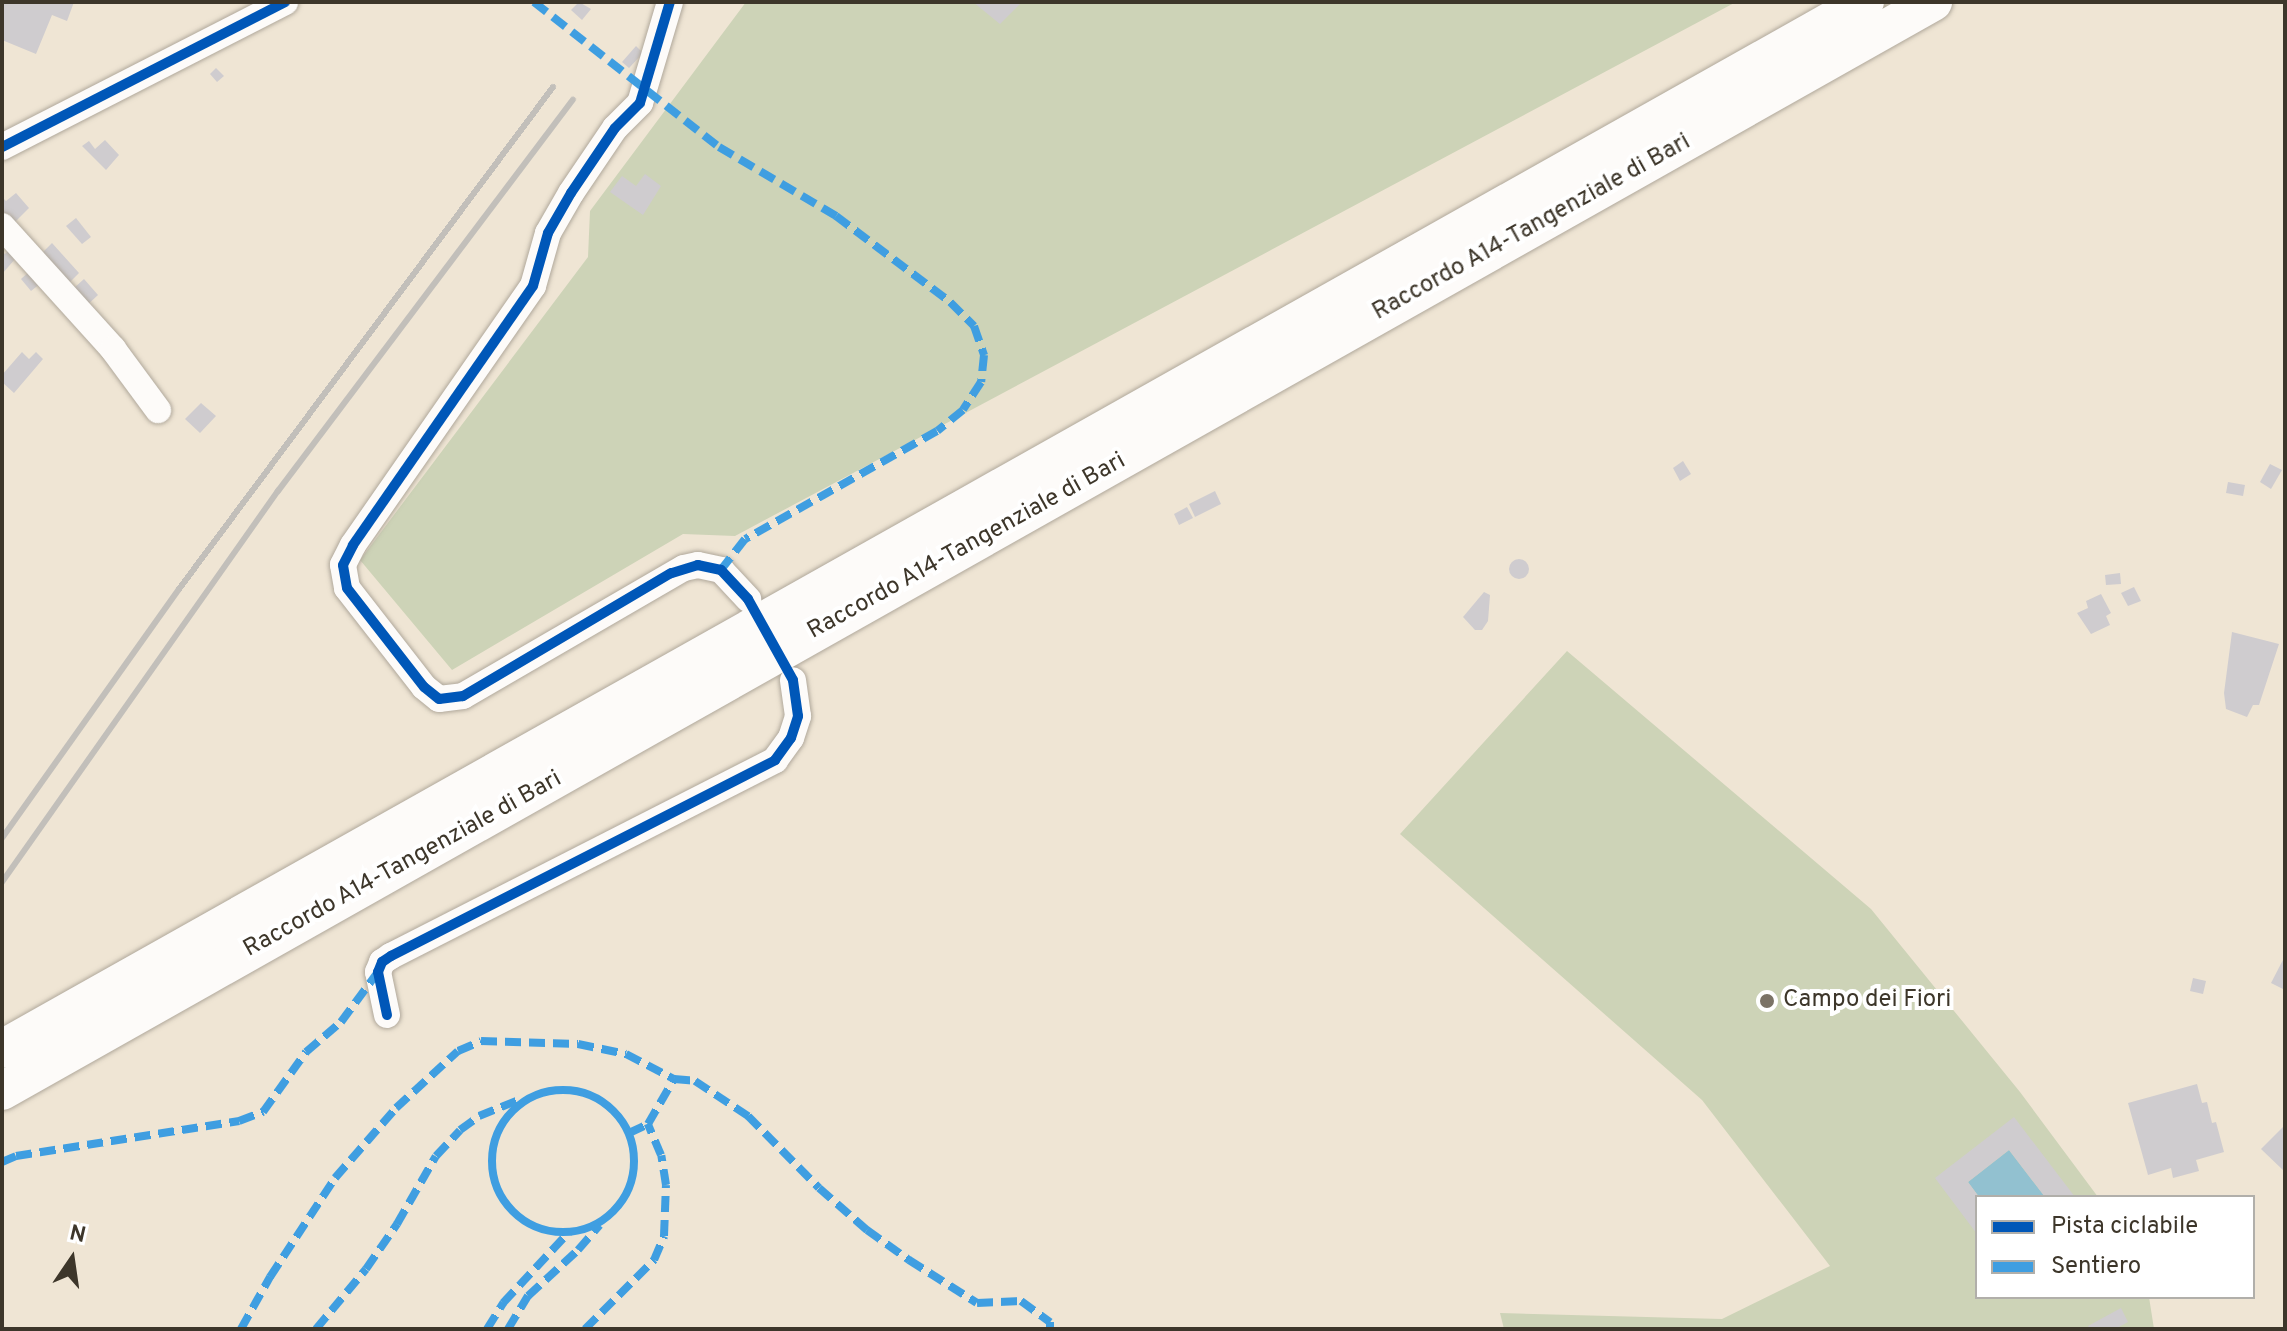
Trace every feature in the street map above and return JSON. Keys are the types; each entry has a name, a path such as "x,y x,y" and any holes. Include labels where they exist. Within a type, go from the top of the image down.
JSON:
{"highway":[{"name":"Raccordo A14-Tangenziale di Bari","path":"2,1049 1865,2"},
{"name":"Raccordo A14-Tangenziale di Bari","path":"2,1091 1933,2"}],"street":[{"path":"2,147 285,2"},
{"path":"670,2 653,51 647,90 640,103 615,128 571,193 548,233 533,286 353,545 343,565 347,588 424,687 439,699 463,696 684,568 698,565 721,570 748,599"},
{"path":"2,226 113,349 158,410"},
{"path":"387,1015 378,972 391,956 775,760 791,738 798,716 793,680"}],"green space":[{"path":"746,2 1736,2 735,536 683,534 452,670 360,560 588,257 590,211"},
{"name":"Campo dei Fiori","path":"1567,651 1871,909 2020,1092 2097,1195 1975,1195 1975,1299 2149,1299 2154,1329 1504,1329 1500,1313 1722,1319 1830,1266 1702,1100 1400,834"}],"water":[{"path":"2009,1150 2043,1195 1978,1195 1968,1182"}],"building":[{"path":"2,2 74,2 67,21 52,15 36,54 2,40"},
{"path":"579,2 591,9 582,20 571,10"},
{"path":"973,2 1018,2 1020,4 1000,24"},
{"path":"636,46 643,53 629,68 622,62"},
{"path":"216,68 224,76 217,82 210,74"},
{"path":"105,140 119,155 106,170 82,146 89,141 95,149"},
{"path":"645,174 661,186 643,215 610,192 622,176 636,186"},
{"path":"16,193 29,208 11,226 2,217 2,197 6,201"},
{"path":"76,218 91,237 82,244 66,226"},
{"path":"52,243 79,273 69,283 74,288 84,279 98,295 84,308 42,253"},
{"path":"9,250 16,258 2,274 2,251 5,254"},
{"path":"30,271 41,283 31,291 21,279"},
{"path":"22,352 29,359 36,352 43,359 14,393 2,382 2,375"},
{"path":"201,403 216,416 200,433 185,419"},
{"path":"1683,461 1691,474 1680,481 1673,468"},
{"path":"2270,464 2282,470 2271,489 2260,482"},
{"path":"2228,482 2245,485 2243,496 2226,493"},
{"path":"1215,491 1221,504 1195,517 1189,504"},
{"path":"1187,507 1193,518 1179,525 1174,514"},
{"path":"1519,559 1526,562 1529,569 1526,576 1519,579 1512,576 1509,569 1512,562"},
{"path":"2120,573 2121,584 2106,585 2105,575"},
{"path":"2134,587 2141,601 2128,606 2121,593"},
{"path":"1484,592 1490,595 1488,621 1482,630 1475,630 1463,617"},
{"path":"2101,594 2111,613 2106,616 2110,625 2091,634 2077,613 2088,608 2086,601"},
{"path":"2232,632 2279,644 2259,705 2253,705 2247,717 2226,709 2224,693"},
{"path":"2285,956 2285,990 2271,983"},
{"path":"2193,978 2206,981 2203,994 2190,991"},
{"path":"2197,1084 2202,1103 2207,1102 2212,1123 2216,1122 2224,1152 2196,1160 2199,1171 2173,1178 2171,1168 2148,1175 2128,1103"},
{"path":"2014,1117 2073,1195 2043,1195 2009,1150 1968,1182 1978,1195 1975,1195 1975,1231 1935,1178"},
{"path":"2285,1125 2285,1172 2261,1149"},
{"path":"2121,1308 2128,1322 2115,1329 2090,1329 2088,1326"}],"railway":[{"path":"2,838 179,589 553,87"},
{"path":"2,882 278,491 573,100"}],"marked path":[{"path":"534,2 719,147 836,216 950,302 974,326 984,355 981,382 963,410 937,431 745,539 721,570"},
{"path":"2,1162 16,1156 239,1121 263,1112 306,1052 341,1022 378,972"},
{"path":"241,1329 270,1277 335,1178 396,1108 458,1051 481,1041 578,1044 626,1054 674,1079"},
{"path":"629,1133 648,1124 674,1079 695,1081 748,1116 819,1188 867,1230 909,1260 977,1303 1021,1301 1050,1322 1050,1329"},
{"path":"563,1090 590,1095 613,1111 629,1134 634,1161 629,1188 613,1211 590,1227 563,1232 536,1227 513,1211 497,1188 492,1161 497,1134 513,1111 536,1095 563,1090"},
{"path":"316,1329 366,1269 397,1224 436,1156 460,1130 479,1116 521,1099"},
{"path":"585,1329 654,1260 664,1236 666,1185 661,1155 648,1124"},
{"path":"508,1329 528,1296 600,1225"},
{"path":"487,1329 503,1303 569,1232"}],"cycle path":[{"path":"2,147 285,2"},
{"path":"387,1015 378,972 382,962 775,760 791,738 798,716 793,680 748,599 721,570 698,565 671,573 463,696 439,699 424,687 347,588 343,565 353,545 533,286 548,233 571,193 615,128 640,103 670,2"}],"place":[{"name":"Campo dei Fiori","path":"1767,1001"}]}
